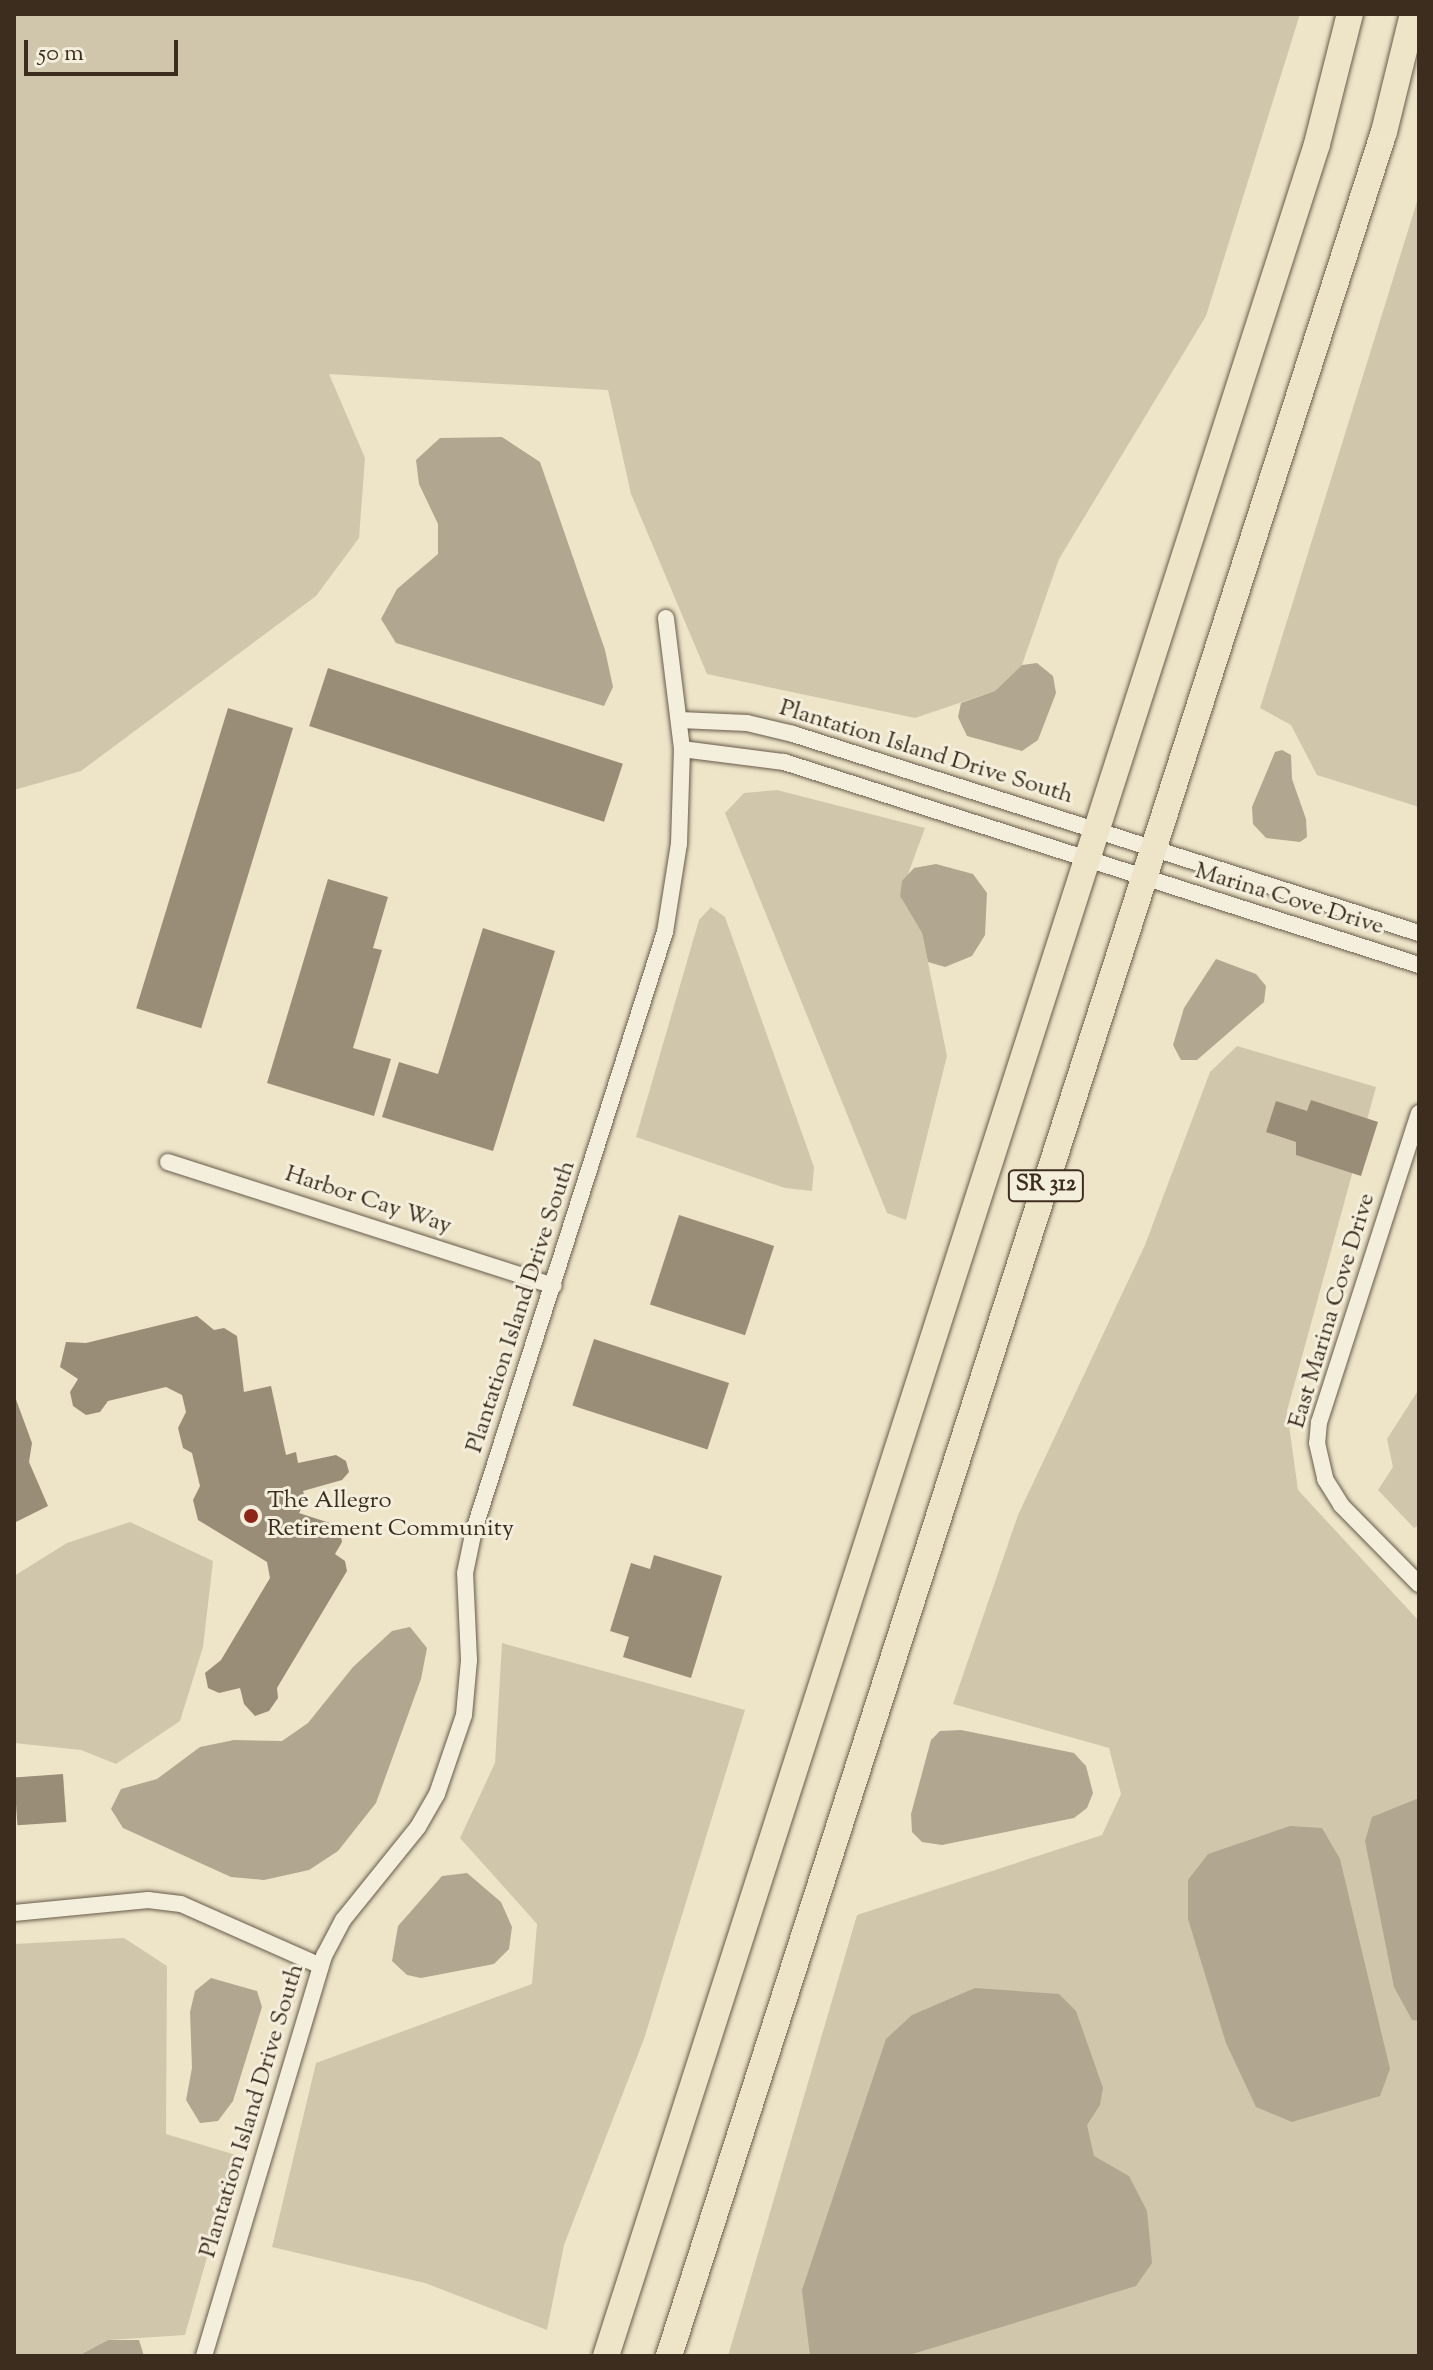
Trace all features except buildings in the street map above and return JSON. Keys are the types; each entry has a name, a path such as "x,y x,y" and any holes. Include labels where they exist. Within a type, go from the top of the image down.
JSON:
{"main road":[{"name":"SR 312","path":"606,2356 1317,144 1350,14"},
{"name":"SR 312","path":"669,2356 1384,132 1413,14"}],"street":[{"name":"Plantation Island Drive South","path":"204,2356 321,1966 343,1920 418,1827 451,1759 464,1715 469,1660 465,1573 474,1530 665,932 679,844 682,749 666,618"},
{"name":"Plantation Island Drive South","path":"680,720 747,723 793,734 1155,849"},
{"name":"Plantation Island Drive South","path":"682,749 784,762 1145,881"},
{"name":"Marina Cove Drive","path":"1155,849 1419,933"},
{"name":"Marina Cove Drive","path":"1145,881 1419,965"},
{"name":"East Marina Cove Drive","path":"1419,1113 1319,1422 1317,1443 1325,1479 1341,1505 1419,1584"},
{"name":"Harbor Cay Way","path":"168,1162 554,1286"},
{"path":"14,1913 148,1900 181,1904 321,1966"}],"shaded area":[{"path":"14,14 1300,14 1206,316 1059,559 1022,665 995,691 915,718 707,674 631,494 608,390 329,374 365,458 359,538 316,596 81,771 14,790"},
{"path":"1419,195 1419,807 1317,775 1291,725 1260,708"},
{"path":"502,437 540,462 605,650 613,687 604,706 396,643 381,619 397,589 438,554 438,524 419,484 416,460 440,438"},
{"path":"1037,663 1053,676 1056,693 1038,740 1022,751 967,736 958,717 961,703 995,691 1022,665"},
{"path":"1282,750 1291,755 1292,779 1306,819 1307,837 1300,842 1266,838 1253,824 1252,807 1275,752"},
{"path":"777,790 925,828 900,896 922,933 947,1056 906,1220 887,1213 725,813 744,793"},
{"path":"936,864 973,874 987,893 985,935 972,956 945,967 928,962 922,933 900,896 902,881 914,868"},
{"path":"711,907 725,917 814,1167 812,1191 785,1188 636,1137 699,920"},
{"path":"1216,959 1256,974 1266,986 1264,1002 1197,1060 1181,1060 1173,1045 1184,1008"},
{"path":"1237,1046 1376,1087 1287,1411 1298,1490 1419,1621 1419,2356 728,2356 857,1915 1102,1835 1121,1794 1109,1748 953,1704 1018,1515 1145,1245 1210,1072"},
{"path":"1419,1389 1419,1525 1414,1528 1378,1490 1393,1467 1387,1439"},
{"path":"130,1522 213,1561 203,1647 180,1721 116,1764 81,1750 14,1743 14,1576 67,1543"},
{"path":"410,1627 427,1648 421,1679 376,1803 338,1851 309,1870 264,1880 231,1877 123,1828 111,1809 121,1789 157,1779 200,1747 234,1740 282,1741 308,1723 353,1667 392,1631"},
{"path":"502,1643 745,1710 644,2039 564,2245 547,2330 425,2283 272,2247 316,2063 532,1984 537,1924 460,1838 495,1763"},
{"path":"961,1730 1074,1753 1086,1766 1093,1793 1087,1808 1074,1818 942,1845 922,1842 912,1832 911,1814 931,1740 940,1731"},
{"path":"1419,1798 1419,2021 1412,2020 1394,1987 1365,1841 1372,1817"},
{"path":"1290,1826 1322,1828 1340,1859 1390,2069 1380,2096 1292,2122 1256,2107 1226,2043 1188,1919 1188,1880 1208,1854"},
{"path":"467,1873 501,1902 512,1927 509,1949 494,1964 421,1978 407,1975 392,1961 398,1926 442,1876"},
{"path":"124,1938 167,1966 166,2134 236,2155 185,2335 108,2340 78,2356 14,2356 14,1944"},
{"path":"211,1978 257,1991 262,2007 233,2101 218,2121 200,2123 186,2100 192,2068 190,2012 195,1991"},
{"path":"975,1988 1059,1994 1076,2011 1103,2088 1100,2105 1087,2125 1094,2156 1129,2176 1147,2211 1152,2263 1136,2286 906,2356 810,2356 802,2290 886,2039 912,2015"},
{"path":"108,2340 139,2340 144,2356 78,2356"}],"place":[{"name":"The Allegro Retirement Community","path":"251,1516"}]}
